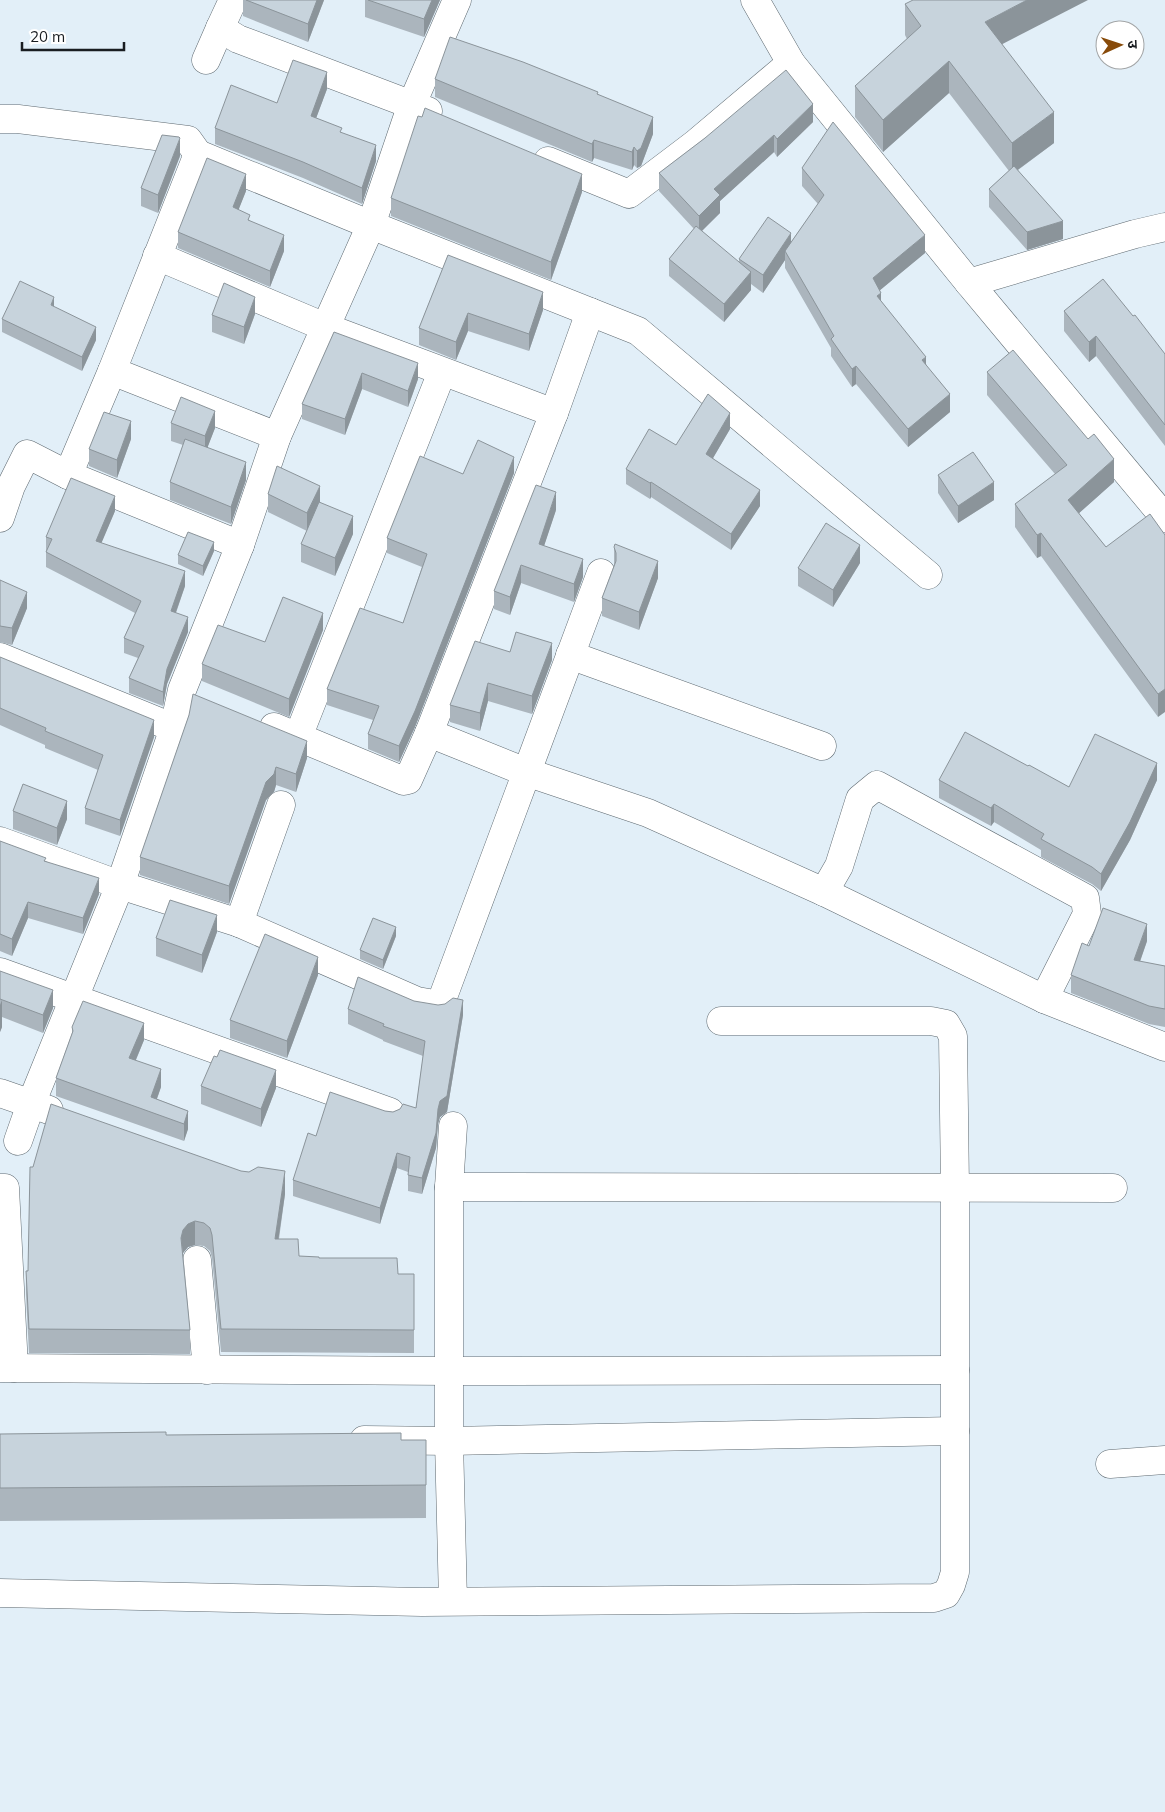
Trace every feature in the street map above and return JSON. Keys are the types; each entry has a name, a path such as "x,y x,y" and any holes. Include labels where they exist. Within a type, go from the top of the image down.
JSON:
{"street":[{"path":"206,60 233,0"},
{"path":"18,1141 31,1104 120,885 174,728 182,690 240,545 277,436 371,225 412,104 457,0"},
{"path":"755,0 791,63 969,283 1165,518"},
{"path":"220,28 238,39 448,119"},
{"path":"530,153 629,194 695,144 791,63"},
{"path":"0,119 18,119 188,140 198,154 638,331 928,575"},
{"path":"68,475 112,371 198,154"},
{"path":"969,283 1135,234 1165,227"},
{"path":"157,256 325,327 554,413"},
{"path":"253,719 408,780 429,733 554,413 590,312"},
{"path":"112,371 277,436"},
{"path":"298,737 442,372"},
{"path":"0,518 11,486 27,454 68,475 240,545"},
{"path":"0,841 120,885 239,923 417,1001 440,1005 601,573"},
{"path":"570,655 822,746"},
{"path":"0,657 174,728"},
{"path":"182,690 209,701"},
{"path":"429,733 526,772 648,813 824,892 1044,999 1165,1047"},
{"path":"824,892 840,866 860,798 877,785 1085,898 1087,914 1044,999"},
{"path":"239,923 281,805"},
{"path":"0,972 390,1112"},
{"path":"0,1593 453,1601 934,1598 946,1594 955,1572 953,1036 946,1024 931,1021 721,1021"},
{"path":"0,1093 69,1117"},
{"path":"453,1126 448,1187 449,1441 453,1601"},
{"path":"448,1187 1113,1188"},
{"path":"0,1188 5,1188 7,1368 450,1372 955,1370"},
{"path":"197,1260 207,1370"},
{"path":"340,1440 449,1441 955,1431"},
{"path":"1110,1464 1165,1460"}],"building":[{"path":"246,0 317,0 308,24"},
{"path":"368,0 432,0 424,19"},
{"path":"913,0 1027,0 985,22 1054,112 1012,143 949,61 883,120 855,86 921,26 905,4"},
{"path":"450,37 523,62 598,92 597,94 653,117 641,148 637,151 634,147 632,152 594,140 592,144 435,79"},
{"path":"293,60 327,72 311,116 342,128 340,132 376,145 362,188 303,162 215,128 231,85 277,103"},
{"path":"786,70 813,104 777,139 774,135 714,189 720,195 699,216 659,173 705,138"},
{"path":"425,108 582,174 551,262 391,198 418,116 422,117"},
{"path":"833,122 925,235 873,278 881,293 877,296 926,357 922,360 950,394 908,429 856,366 852,369 831,339 834,336 785,251 824,195 802,168"},
{"path":"162,135 180,138 158,195 141,188"},
{"path":"207,158 246,174 233,207 250,215 248,220 284,235 270,271 178,232"},
{"path":"1014,166 1063,221 1027,232 989,189"},
{"path":"768,217 791,233 763,275 739,259"},
{"path":"696,226 751,272 724,304 669,259"},
{"path":"448,255 543,292 529,334 468,313 456,342 419,328"},
{"path":"1103,279 1133,316 1135,315 1165,354 1165,425 1096,336 1089,342 1064,311"},
{"path":"20,281 54,297 51,305 96,327 82,357 2,319"},
{"path":"224,283 255,297 244,327 212,315"},
{"path":"334,332 418,363 408,391 362,373 345,419 302,404"},
{"path":"1013,350 1088,439 1094,434 1114,459 1068,500 1106,547 1150,514 1165,535 1165,689 1158,694 1041,533 1037,535 1015,504 1067,465 987,372"},
{"path":"708,394 730,413 706,454 760,490 731,534 651,482 626,469 649,429 676,445"},
{"path":"181,397 215,411 205,436 171,423"},
{"path":"104,412 131,421 117,460 89,449"},
{"path":"185,439 246,462 231,507 170,482"},
{"path":"478,440 514,457 415,711 399,746 368,734 379,706 327,689 360,608 403,623 427,554 387,538 420,456 463,474"},
{"path":"973,452 994,482 958,506 938,475"},
{"path":"277,466 320,486 307,513 268,494"},
{"path":"71,478 115,496 96,541 185,571 171,611 188,617 167,669 163,692 129,678 144,646 124,638 141,601 46,552 52,539 46,537"},
{"path":"536,485 556,492 539,544 583,559 574,584 521,565 510,597 494,591"},
{"path":"319,502 353,516 335,558 301,544"},
{"path":"826,523 860,545 833,590 798,568"},
{"path":"188,532 214,542 203,566 178,555"},
{"path":"615,544 658,561 639,612 602,598 616,561"},
{"path":"0,580 27,592 12,628 0,626"},
{"path":"283,597 323,613 289,699 202,664 218,625 265,642"},
{"path":"516,632 552,643 532,696 488,683 480,713 450,705 475,641 510,652"},
{"path":"0,657 154,720 120,820 85,808 103,755 45,731 46,728 0,708"},
{"path":"193,694 307,741 296,774 276,767 274,774 266,782 229,886 140,857 189,715"},
{"path":"965,732 1069,787 1095,734 1157,763 1130,822 1101,874 1092,867 1041,839 1044,834 994,804 991,808 939,780"},
{"path":"23,784 67,801 57,828 13,811"},
{"path":"0,841 46,858 44,861 99,878 83,918 28,902 12,939 0,934"},
{"path":"170,900 217,915 202,955 156,938"},
{"path":"1103,908 1147,924 1134,960 1165,966 1165,1009 1149,1006 1071,975 1082,943 1089,946"},
{"path":"373,918 396,927 383,960 360,950"},
{"path":"265,934 318,957 287,1041 230,1020"},
{"path":"0,971 53,990 43,1015 0,999"},
{"path":"358,977 414,1001 438,1005 445,1004 453,998 463,1000 447,1096 440,1101 436,1133 422,1178 408,1175 410,1157 397,1153 380,1208 293,1180 308,1133 316,1136 330,1092 385,1111 393,1112 400,1109 403,1104 416,1108 425,1041 383,1026 384,1024 348,1009"},
{"path":"83,1001 144,1023 129,1058 161,1069 151,1097 188,1111 184,1124 56,1078 73,1031 72,1027"},
{"path":"220,1050 276,1070 261,1109 201,1086 214,1056 217,1057"},
{"path":"51,1104 241,1171 249,1172 258,1167 285,1171 275,1239 298,1239 299,1256 319,1258 397,1258 398,1274 414,1274 414,1330 221,1329 212,1235 210,1228 204,1223 195,1221 188,1224 183,1230 181,1238 190,1330 29,1329 26,1271 28,1271 30,1167 33,1167"},
{"path":"166,1432 166,1435 401,1433 401,1440 426,1440 426,1485 0,1488 0,1434"}]}
